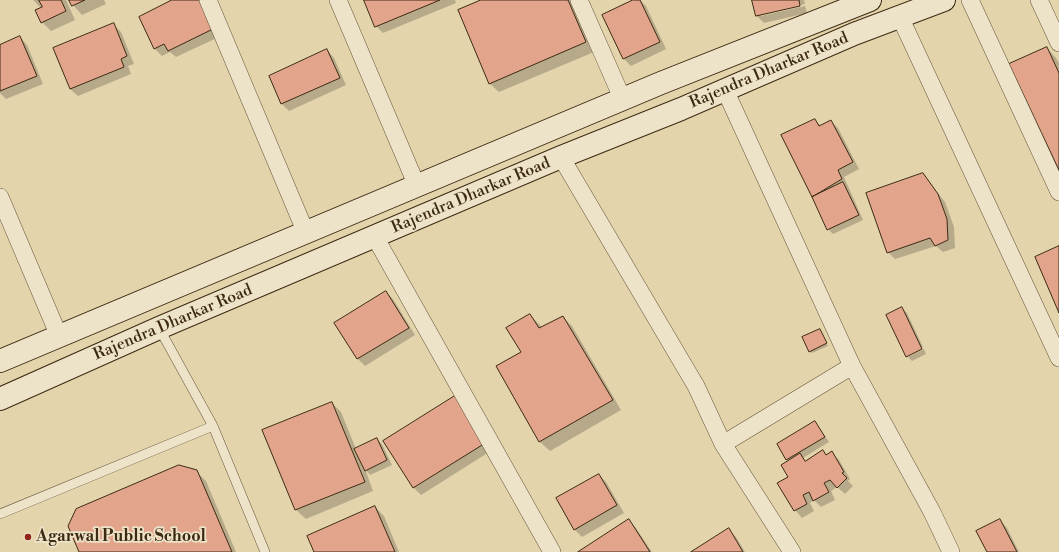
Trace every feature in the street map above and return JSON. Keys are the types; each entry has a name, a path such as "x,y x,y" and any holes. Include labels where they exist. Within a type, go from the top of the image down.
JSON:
{"main road":[{"name":"Rajendra Dharkar Road","path":"0,361 623,100 660,83 870,0"},
{"name":"Rajendra Dharkar Road","path":"0,399 159,328 561,157 725,90 854,34 944,0"},
{"path":"843,11 854,34"}],"street":[{"path":"208,0 306,233"},
{"path":"338,0 417,186"},
{"path":"579,0 623,100"},
{"path":"970,0 1059,192"},
{"path":"1039,0 1059,44"},
{"path":"900,17 1059,358"},
{"path":"725,90 852,366 932,512 951,552"},
{"path":"561,157 696,386 723,444 792,552"},
{"path":"0,198 59,336"},
{"path":"375,237 552,552"},
{"path":"723,444 852,366"}],"lane":[{"path":"159,328 213,426 265,552"},
{"path":"0,514 213,426"}],"building":[{"path":"39,0 61,0 66,11 41,23 35,10 42,7"},
{"path":"69,0 85,0 72,6"},
{"path":"172,0 202,0 215,28 168,51 164,44 154,49 139,17"},
{"path":"364,0 440,0 375,27"},
{"path":"481,0 568,0 586,42 489,84 458,10"},
{"path":"633,0 640,0 660,42 623,59 602,15"},
{"path":"752,0 799,0 800,6 756,16"},
{"path":"114,23 127,56 121,59 124,67 70,89 53,48"},
{"path":"20,36 37,76 0,91 0,45"},
{"path":"1047,47 1059,73 1059,170 1009,64"},
{"path":"327,49 340,78 281,104 269,76"},
{"path":"815,119 819,126 831,120 853,162 838,170 842,179 812,197 781,135"},
{"path":"923,173 938,194 947,219 948,240 935,246 930,238 887,253 866,193"},
{"path":"843,182 859,215 827,230 812,197"},
{"path":"1059,246 1059,313 1035,257"},
{"path":"386,291 409,328 357,359 334,323"},
{"path":"902,307 922,349 906,357 886,315"},
{"path":"530,314 539,328 563,316 613,400 539,442 496,366 521,352 506,328"},
{"path":"820,329 827,343 809,352 802,337"},
{"path":"458,394 487,442 413,488 383,441"},
{"path":"332,402 365,482 295,510 262,430"},
{"path":"815,421 825,437 786,460 777,444"},
{"path":"377,438 387,460 365,471 354,449"},
{"path":"823,450 826,455 832,451 844,472 842,473 847,478 837,488 830,480 824,483 829,492 813,501 809,492 803,495 807,504 794,511 777,483 788,477 781,465 800,453 805,461"},
{"path":"179,465 197,470 232,552 79,552 68,526 76,509"},
{"path":"599,474 617,505 574,530 556,498"},
{"path":"375,506 395,552 314,552 307,536"},
{"path":"629,519 650,552 578,552"},
{"path":"1000,519 1017,552 987,552 976,531"},
{"path":"729,528 743,552 691,552"}],"place":[{"name":"Agarwal Public School","path":"28,537"}]}
